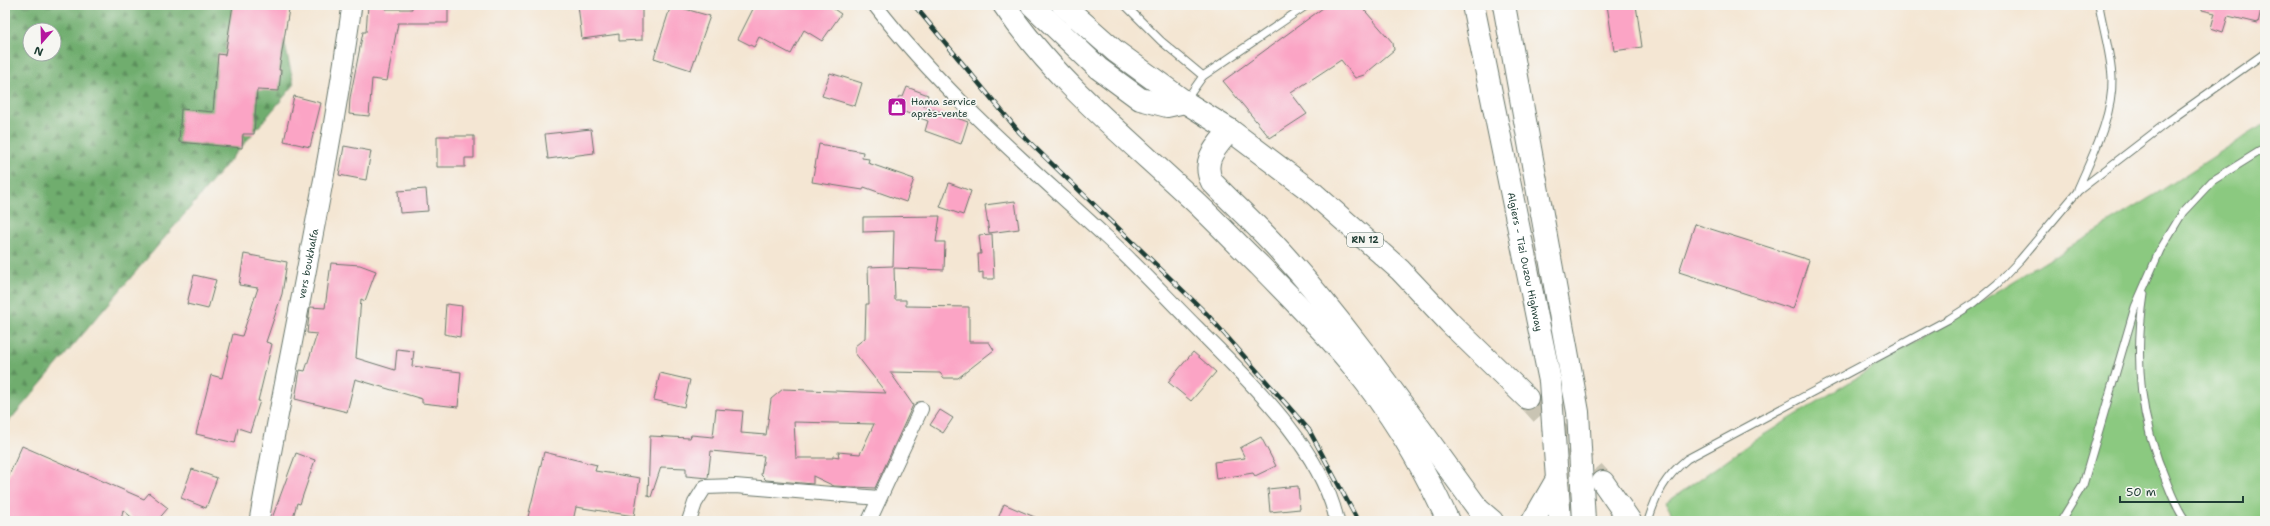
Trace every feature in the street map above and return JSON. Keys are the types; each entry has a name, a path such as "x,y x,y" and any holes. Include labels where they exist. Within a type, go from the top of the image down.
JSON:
{"highway":[{"path":"1004,5 1019,28 1066,83 1193,199 1296,303 1352,365 1395,422 1428,478 1448,521"},
{"path":"1032,5 1098,68 1140,99 1167,106 1185,102"},
{"name":"RN 12","path":"1063,5 1115,51 1185,102 1230,130 1312,192 1400,270 1450,323 1527,398"},
{"name":"Algiers - Tizi Ouzou Highway","path":"1473,5 1550,382 1560,521"},
{"path":"1504,5 1578,412 1584,521"},
{"path":"1230,130 1209,159 1207,167 1212,182 1282,252 1335,316 1375,367 1479,510 1492,521"},
{"path":"1533,521 1556,481"},
{"path":"1603,482 1630,521"}],"street":[{"name":"vers boukhalfa","path":"259,521 280,397 339,98 352,5"},
{"path":"875,5 898,34 999,140 1107,237 1256,388 1313,460 1334,507 1337,521"},
{"path":"869,521 921,410"},
{"path":"690,521 695,503 705,487 735,486 879,498"}],"lane":[{"path":"1125,5 1161,41 1203,76"},
{"path":"1185,102 1203,76 1307,5"},
{"path":"2078,191 2102,132 2110,98 2112,78 2100,5"},
{"path":"1648,521 1656,498 1664,482 1687,459 1949,319 1974,303 1998,284 2078,191 2169,120 2265,53"},
{"path":"2061,521 2083,485 2136,307 2160,250 2183,212 2212,181 2265,148"},
{"path":"2146,284 2141,313 2139,353 2141,399 2157,461 2179,512 2186,521"}],"green space":[{"path":"5,5 276,5 294,85 5,426"},
{"path":"2265,123 2265,521 1675,521 1666,503 1752,442 2159,192"}],"building":[{"path":"233,5 265,5 289,9 279,70 281,70 279,91 257,90 254,134 243,134 242,148 179,142 181,109 213,112 218,54 225,55"},
{"path":"368,5 385,5 385,9 412,9 412,5 448,5 448,23 398,23 387,81 372,79 369,116 349,114 350,98 363,32 366,32"},
{"path":"578,5 642,6 642,40 619,41 619,34 582,39"},
{"path":"671,5 710,16 691,70 654,58"},
{"path":"755,5 828,5 841,14 822,41 804,30 791,54 759,37 754,47 738,39"},
{"path":"1327,5 1360,5 1393,43 1394,50 1364,75 1355,78 1341,60 1291,93 1307,114 1270,138 1223,81"},
{"path":"1607,5 1636,5 1642,47 1614,51"},
{"path":"2202,5 2262,5 2258,23 2228,16 2223,32 2211,28 2215,13 2202,10"},
{"path":"830,73 862,83 855,106 822,96"},
{"path":"907,87 928,95 924,106 968,122 961,144 925,131 928,121 894,108 899,96 903,97"},
{"path":"294,96 321,103 310,147 284,141"},
{"path":"591,129 594,153 548,159 545,134"},
{"path":"437,136 474,136 474,158 465,158 465,167 437,167"},
{"path":"819,144 863,152 862,158 869,159 868,163 914,179 906,202 864,187 863,190 812,182"},
{"path":"344,146 371,151 366,180 339,175"},
{"path":"949,183 971,191 963,215 940,207"},
{"path":"426,189 428,211 400,213 398,191"},
{"path":"1015,201 1019,229 989,233 985,205"},
{"path":"940,216 936,242 945,242 944,270 894,268 895,300 906,300 906,306 969,307 969,342 989,342 994,350 958,378 944,378 940,373 890,372 913,405 875,488 834,486 813,476 813,484 766,480 761,475 764,456 711,451 708,478 686,476 686,468 661,467 651,497 648,496 650,436 690,438 691,435 713,437 716,409 743,411 741,433 766,435 771,399 783,389 886,393 855,353 855,346 865,338 866,304 869,304 868,267 893,266 894,231 863,232 863,217","holes":["794,422 874,424 860,454 838,452 839,457 833,456 833,458 796,458"]},
{"path":"1695,224 1809,260 1793,309 1679,272"},
{"path":"992,234 994,279 983,279 983,272 979,273 978,254 981,254 979,235"},
{"path":"244,254 287,262 282,294 266,342 272,344 258,401 260,401 250,432 238,428 235,443 196,434 211,375 222,378 233,334 242,336 258,288 239,285"},
{"path":"331,263 360,265 376,271 365,301 361,299 356,358 395,370 397,349 414,351 412,366 461,372 458,407 422,403 422,399 355,379 347,412 295,399 300,370 305,371 317,334 307,333 310,307 325,308"},
{"path":"194,275 216,280 208,309 187,304"},
{"path":"446,304 462,306 460,337 444,334"},
{"path":"1193,352 1216,372 1191,401 1168,382"},
{"path":"660,373 690,380 684,407 654,400"},
{"path":"940,410 953,418 943,433 930,425"},
{"path":"1261,437 1276,466 1255,476 1253,473 1216,479 1214,462 1245,458 1240,448"},
{"path":"22,446 144,499 149,493 168,508 157,521 136,521 123,510 121,521 5,521 5,484"},
{"path":"544,452 597,465 595,471 640,478 634,516 576,507 573,521 556,518 555,521 527,521"},
{"path":"296,453 315,460 300,504 297,503 292,521 271,521"},
{"path":"192,469 217,478 206,508 181,498"},
{"path":"1298,486 1300,509 1270,512 1268,489"},
{"path":"1004,504 1044,521 997,521"}],"tunnel":[{"path":"1527,398 1603,482"}],"railway":[{"path":"914,5 1020,133 1206,313 1309,430 1358,521"}],"place":[{"name":"Hama service après-vente","path":"897,107"}]}
